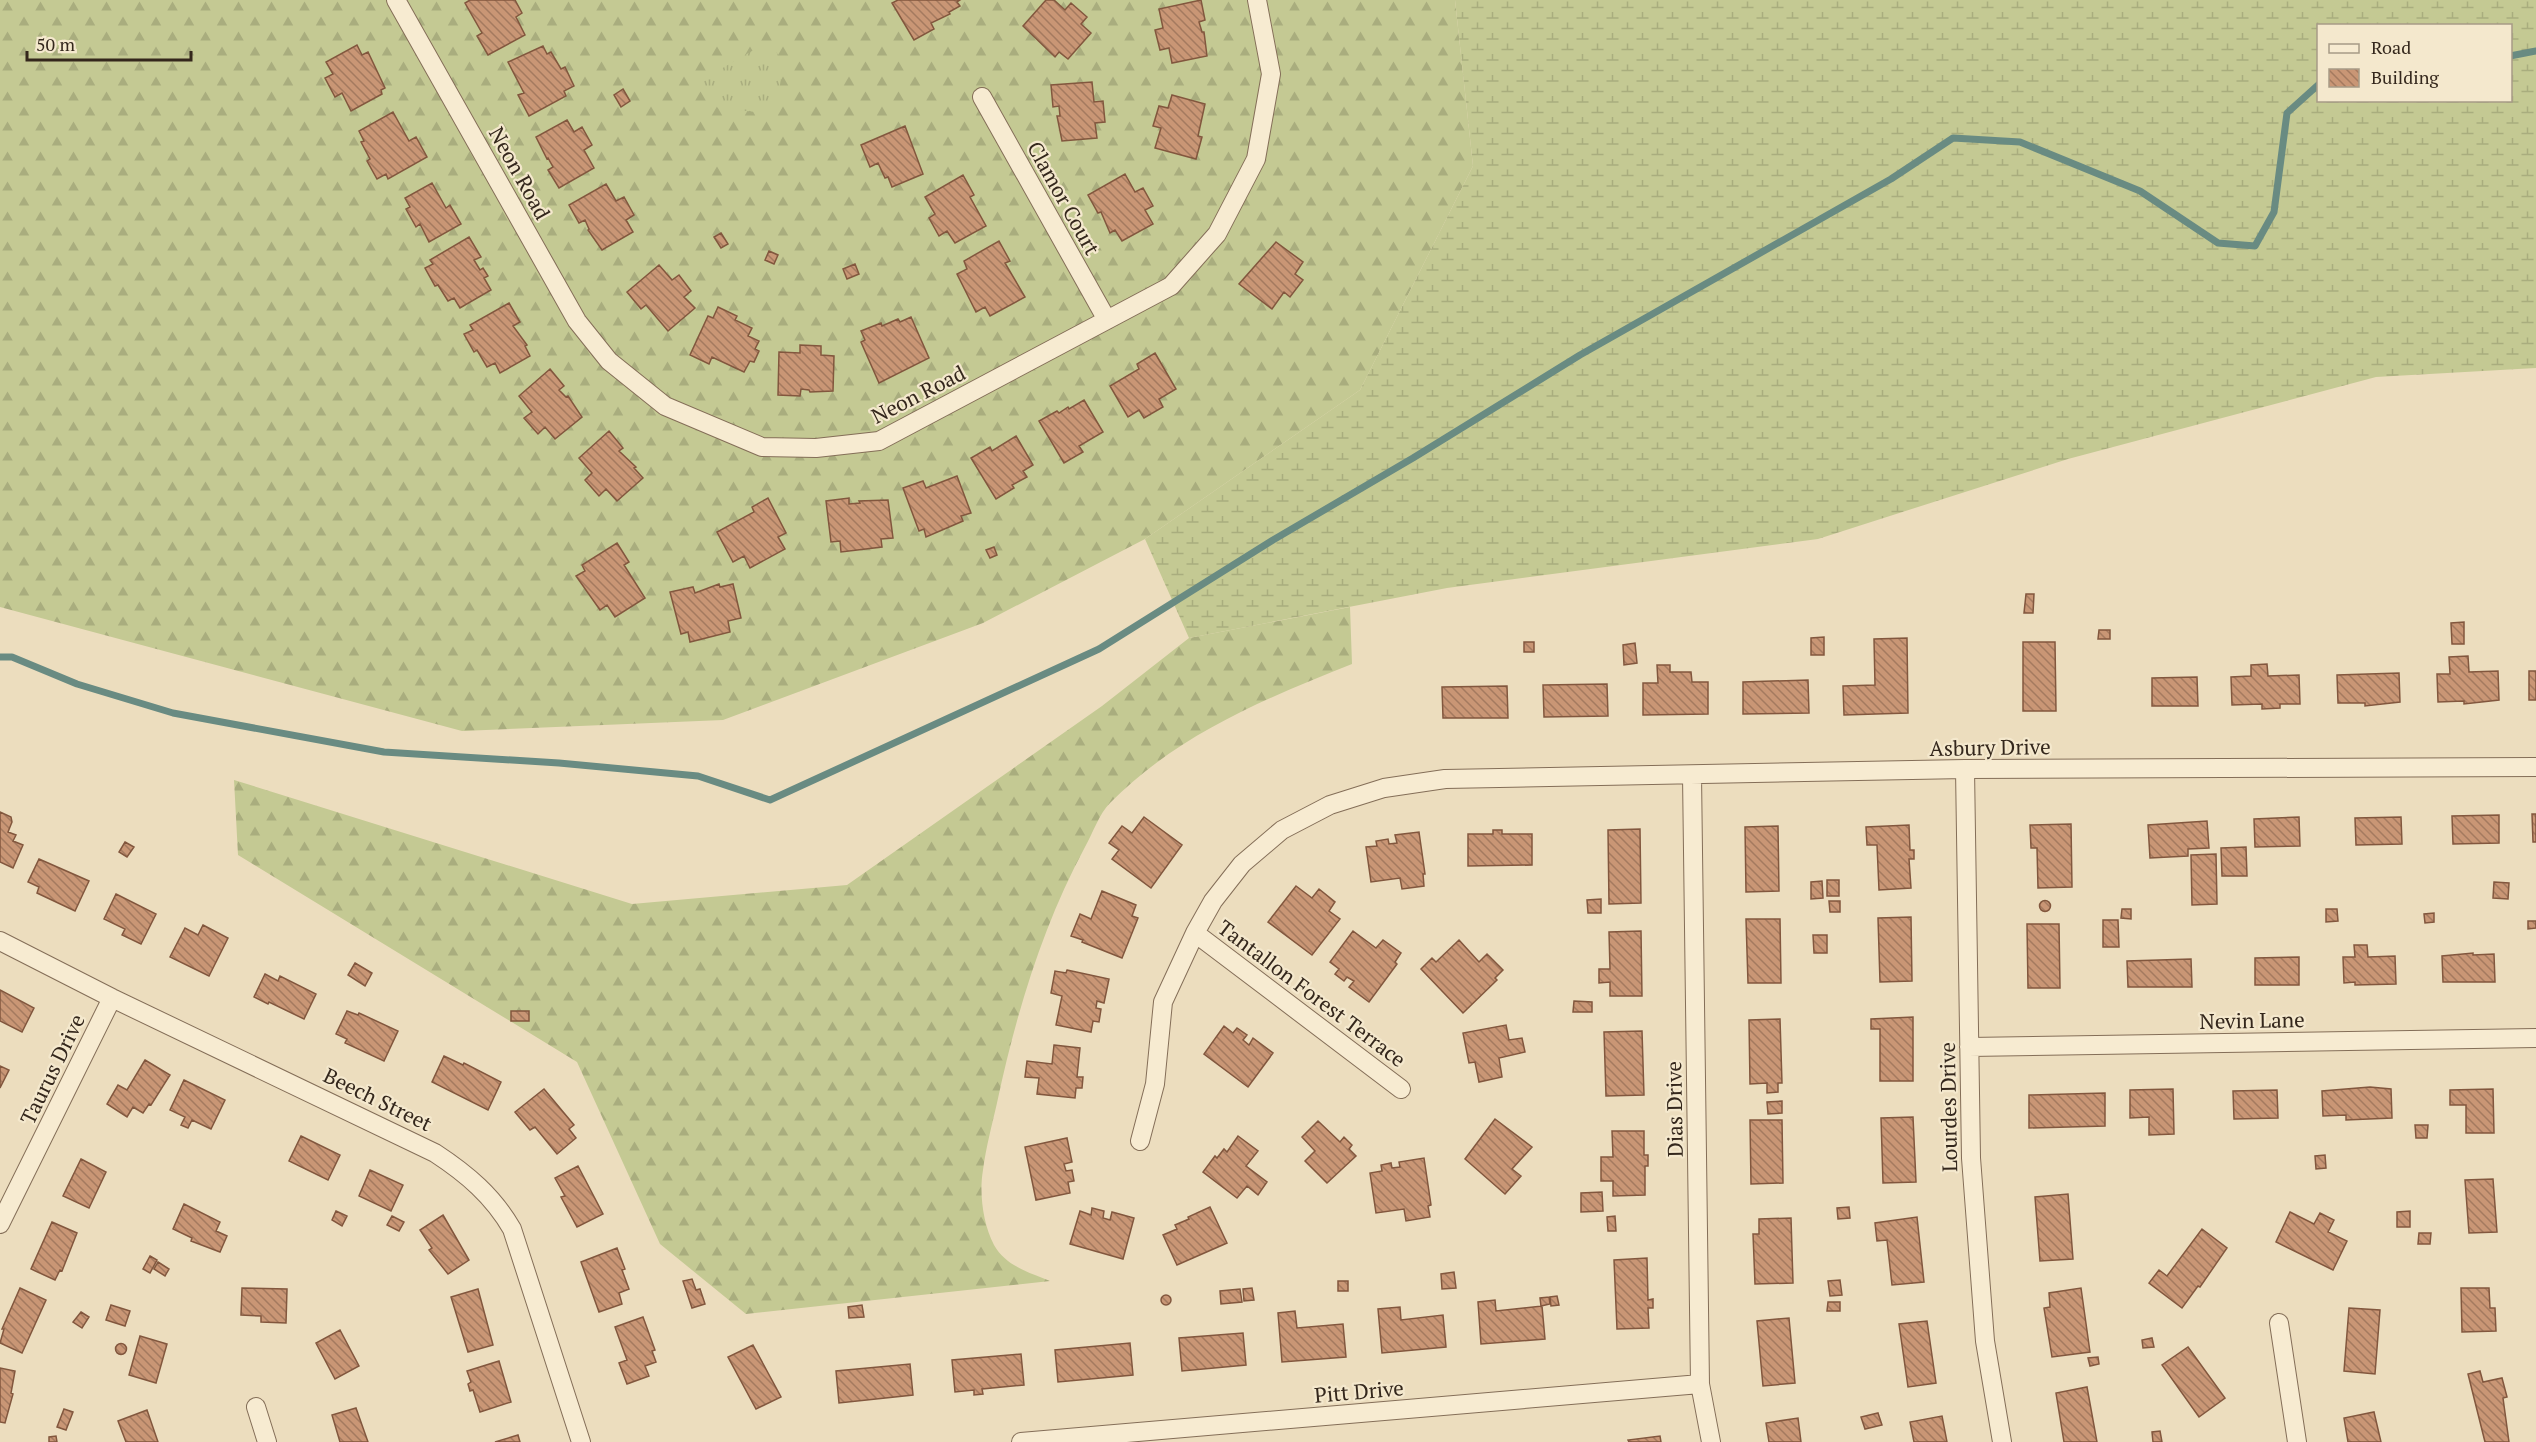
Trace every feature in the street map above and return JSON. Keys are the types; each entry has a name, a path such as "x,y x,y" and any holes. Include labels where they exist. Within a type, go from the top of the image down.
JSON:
{"street":[{"name":"Neon Road","path":"396,0 578,321 609,361 665,406 762,447 816,447 879,441 1171,286 1217,234 1256,159 1270,74 1257,0"},
{"name":"Clamor Court","path":"981,97 1107,320"},
{"name":"Asbury Drive","path":"1140,1141 1155,1084 1163,1002 1195,933 1213,901 1242,864 1282,831 1330,805 1384,788 1445,779 1965,769 2536,767"},
{"name":"Lourdes Drive","path":"1965,769 1971,1158 1985,1341 2002,1442"},
{"name":"Dias Drive","path":"1692,775 1701,1384 1711,1442"},
{"name":"Tantallon Forest Terrace","path":"1195,933 1401,1089"},
{"name":"Beech Street","path":"0,941 112,998 425,1148 466,1173 499,1207 512,1229 581,1442"},
{"name":"Taurus Drive","path":"0,1224 112,998"},
{"name":"Nevin Lane","path":"1969,1047 2536,1038"},
{"path":"2279,1323 2297,1442"},
{"name":"Pitt Drive","path":"1022,1442 1701,1384"},
{"path":"256,1407 267,1442"}],"green space":[{"path":"0,0 1455,0 1473,166 1360,390 1145,539 983,623 723,720 462,731 0,607"},
{"path":"1455,0 2536,0 2536,368 2376,377 2068,459 1818,539 1447,588 1189,638 1145,539 1360,390 1473,166"},
{"path":"769,41 784,64 777,100 756,112 718,108 702,80"},
{"path":"1350,607 1352,664 1254,705 1223,721 1193,738 1136,779 1110,803 1103,813 1056,908 1032,972 1004,1070 987,1144 981,1188 987,1228 999,1252 1018,1268 1050,1281 746,1314 660,1244 577,1062 238,855 234,780 632,904 847,885 1102,706 1189,638"}],"building":[{"path":"470,0 515,0 522,13 516,17 525,35 488,55 477,36 482,33 465,3"},
{"path":"898,0 960,0 957,2 960,6 949,12 950,14 931,23 934,29 914,40 892,3"},
{"path":"1046,0 1054,0 1065,10 1071,3 1087,17 1081,24 1091,33 1068,59 1059,52 1055,57 1023,26"},
{"path":"1201,0 1205,20 1199,22 1204,32 1207,56 1172,63 1169,48 1160,50 1155,30 1163,28 1159,9"},
{"path":"357,45 362,55 368,52 385,88 381,90 382,94 351,111 342,93 335,97 325,78 333,74 326,62"},
{"path":"543,46 547,54 551,52 561,69 565,67 574,86 564,91 566,96 529,116 518,95 524,93 508,62"},
{"path":"1092,82 1094,102 1103,101 1105,122 1095,123 1097,138 1062,141 1057,116 1060,116 1059,106 1053,107 1051,85"},
{"path":"623,89 630,101 621,107 614,95"},
{"path":"1172,95 1205,104 1198,136 1202,137 1196,159 1155,148 1161,128 1153,126 1159,106 1168,108"},
{"path":"393,112 409,141 416,137 427,157 388,179 386,174 377,179 367,161 370,159 361,142 364,141 359,131"},
{"path":"567,120 574,132 582,127 592,145 584,150 594,168 559,188 548,170 553,167 536,137"},
{"path":"905,126 923,174 892,187 878,163 870,167 861,145"},
{"path":"1125,174 1135,192 1143,188 1153,206 1145,210 1153,224 1122,241 1115,230 1110,233 1101,212 1098,213 1088,195"},
{"path":"963,175 974,195 970,197 986,226 955,243 947,231 939,236 929,218 935,214 925,197"},
{"path":"432,183 446,208 450,205 461,224 429,242 420,224 416,227 406,209 410,207 405,198"},
{"path":"606,184 616,201 624,197 634,215 626,220 633,232 602,250 588,230 585,220 579,223 569,205"},
{"path":"721,233 728,244 721,248 714,237"},
{"path":"469,237 481,257 474,260 480,270 483,268 488,276 484,278 491,290 460,308 454,298 448,301 438,285 435,286 425,268 433,264 430,260"},
{"path":"999,241 1010,261 1005,263 1025,297 990,316 985,307 976,312 957,274 967,269 964,261"},
{"path":"1276,242 1303,262 1295,274 1303,280 1290,297 1284,292 1272,309 1239,284"},
{"path":"769,251 778,255 774,264 765,260"},
{"path":"855,264 859,274 847,279 843,269"},
{"path":"659,265 672,280 679,275 691,291 684,297 695,308 668,331 646,305 641,309 627,292"},
{"path":"509,303 520,322 513,326 527,345 525,346 530,356 500,373 495,363 487,367 477,350 474,352 464,334 473,330 470,325"},
{"path":"718,307 737,316 735,320 752,328 748,336 759,341 755,349 759,351 754,362 750,361 744,372 712,357 709,364 690,355 708,316 713,318"},
{"path":"911,317 929,358 879,383 861,342 865,340 861,331 881,323 882,326 898,319 900,322"},
{"path":"800,345 821,346 821,355 834,356 833,391 810,392 801,389 800,396 778,395 779,352 800,353"},
{"path":"1155,353 1176,389 1159,399 1163,407 1144,418 1139,410 1128,417 1110,386 1139,369 1137,364"},
{"path":"550,369 564,386 559,390 566,397 568,396 582,417 555,439 545,427 538,434 524,418 532,412 519,396"},
{"path":"1084,400 1103,432 1079,446 1083,452 1064,463 1039,421 1057,411 1059,413 1068,407 1069,409"},
{"path":"609,431 623,448 619,451 636,467 634,468 643,478 617,501 606,489 599,496 585,480 592,473 579,458"},
{"path":"1016,436 1033,465 1023,471 1027,477 1012,485 1014,488 996,499 971,458 990,447 992,451"},
{"path":"957,476 971,513 961,516 963,521 926,537 924,529 919,531 903,488 923,481 926,488"},
{"path":"768,498 786,533 778,537 785,549 750,568 744,556 733,562 717,532 754,512 752,507"},
{"path":"849,498 849,504 860,503 859,501 888,500 893,538 881,539 882,547 841,552 840,541 831,542 826,501"},
{"path":"617,543 629,562 624,565 645,598 615,617 607,605 600,610 576,576 585,571 582,565"},
{"path":"994,547 997,555 990,558 986,550"},
{"path":"719,584 720,587 733,584 741,618 728,621 730,632 690,642 688,632 681,634 670,592 693,587 695,593"},
{"path":"2026,594 2034,594 2033,613 2024,613"},
{"path":"2464,622 2464,644 2452,644 2451,623"},
{"path":"2099,630 2110,630 2110,639 2098,639"},
{"path":"1824,637 1824,655 1811,655 1811,638"},
{"path":"1907,638 1908,713 1844,715 1843,686 1875,685 1874,639"},
{"path":"1524,642 1534,642 1534,652 1524,652"},
{"path":"2023,642 2055,642 2056,711 2023,711"},
{"path":"1635,643 1637,663 1624,665 1623,645"},
{"path":"2468,656 2469,672 2498,671 2499,700 2464,704 2464,701 2438,702 2437,674 2450,674 2449,657"},
{"path":"2267,664 2268,676 2299,675 2300,704 2280,704 2280,708 2262,709 2262,704 2232,705 2231,677 2251,676 2251,665"},
{"path":"1657,665 1670,665 1670,672 1691,672 1692,682 1708,682 1708,714 1643,715 1643,683 1658,683"},
{"path":"2529,671 2536,671 2536,700 2529,700"},
{"path":"2399,673 2400,702 2365,706 2365,703 2338,703 2337,675"},
{"path":"2197,677 2198,706 2152,706 2152,678"},
{"path":"1808,680 1809,713 1743,714 1743,682"},
{"path":"1607,684 1608,716 1544,717 1543,685"},
{"path":"1507,686 1508,718 1443,718 1442,687"},
{"path":"0,812 11,817 12,822 8,832 16,835 13,841 23,845 13,868 0,862"},
{"path":"2532,814 2536,814 2536,842 2533,842"},
{"path":"2499,815 2499,843 2453,844 2452,816"},
{"path":"1144,817 1182,845 1151,888 1112,859 1119,850 1109,843 1122,826 1132,833"},
{"path":"2299,817 2300,846 2255,847 2254,819"},
{"path":"2401,817 2402,844 2356,845 2355,818"},
{"path":"2207,821 2209,848 2188,849 2188,856 2150,858 2148,825"},
{"path":"2071,824 2072,887 2038,888 2037,848 2031,848 2030,825"},
{"path":"1909,825 1910,850 1914,850 1914,859 1909,859 1911,888 1879,890 1877,845 1867,845 1866,827"},
{"path":"1778,826 1779,891 1746,892 1745,827"},
{"path":"1640,829 1641,903 1609,904 1608,830"},
{"path":"1493,830 1502,830 1502,834 1532,834 1532,865 1468,866 1468,834 1493,834"},
{"path":"1419,832 1425,874 1423,874 1424,886 1402,889 1400,878 1371,882 1366,847 1377,846 1376,841 1388,839 1389,844 1397,843 1395,835"},
{"path":"125,842 134,847 127,857 119,852"},
{"path":"2246,847 2247,876 2222,876 2221,848"},
{"path":"2216,854 2217,904 2192,905 2191,855"},
{"path":"39,859 89,881 75,911 37,893 39,887 28,882"},
{"path":"1827,880 1839,880 1839,896 1827,896"},
{"path":"1822,881 1823,898 1811,899 1811,882"},
{"path":"2494,882 2509,883 2508,899 2493,898"},
{"path":"1296,886 1312,898 1319,889 1335,902 1329,911 1340,919 1312,955 1268,922"},
{"path":"1102,891 1136,905 1132,916 1138,918 1122,958 1071,936 1080,914 1091,919"},
{"path":"116,894 156,914 141,944 122,935 125,929 104,919"},
{"path":"1601,899 1601,913 1588,913 1587,900"},
{"path":"1829,901 1840,901 1840,912 1830,912"},
{"path":"2045,901 2049,902 2049,910 2045,911 2041,910 2040,906 2041,902"},
{"path":"2122,909 2131,909 2131,919 2121,918"},
{"path":"2326,909 2337,909 2338,921 2326,922"},
{"path":"2434,913 2434,922 2425,923 2424,914"},
{"path":"1911,917 1912,981 1880,982 1878,918"},
{"path":"1746,919 1780,919 1781,983 1748,983"},
{"path":"2103,920 2118,920 2119,947 2103,947"},
{"path":"2528,921 2536,921 2536,928 2528,929"},
{"path":"2027,924 2059,924 2060,988 2028,988"},
{"path":"203,925 228,938 209,976 170,957 185,928 198,935"},
{"path":"1353,931 1376,948 1383,940 1401,953 1395,962 1397,964 1369,1002 1349,987 1354,981 1347,977 1344,981 1335,974 1339,969 1330,962"},
{"path":"1641,931 1642,996 1610,996 1610,982 1599,983 1599,969 1610,969 1609,932"},
{"path":"1813,935 1827,935 1827,953 1814,953"},
{"path":"1459,940 1479,962 1487,954 1503,970 1495,978 1497,980 1463,1013 1421,969 1432,958 1436,962"},
{"path":"2354,945 2367,945 2368,957 2395,956 2396,984 2344,983 2343,957 2355,957"},
{"path":"2473,953 2473,955 2494,954 2495,982 2443,982 2442,956"},
{"path":"2299,957 2299,985 2255,985 2255,958"},
{"path":"2191,959 2192,987 2128,987 2127,961"},
{"path":"355,963 372,973 365,986 348,975"},
{"path":"1067,970 1109,979 1104,1003 1097,1001 1096,1008 1101,1009 1099,1022 1093,1021 1091,1032 1056,1025 1062,996 1051,993 1055,971 1066,973"},
{"path":"265,974 278,981 280,976 316,994 304,1019 254,997"},
{"path":"0,990 34,1008 22,1032 0,1021"},
{"path":"1574,1001 1592,1002 1592,1012 1573,1012"},
{"path":"347,1011 358,1015 359,1013 398,1031 384,1061 345,1043 347,1039 336,1034"},
{"path":"511,1011 529,1011 529,1021 511,1021"},
{"path":"1913,1017 1913,1081 1880,1081 1880,1029 1871,1029 1871,1019"},
{"path":"1780,1019 1782,1083 1778,1083 1778,1092 1767,1093 1767,1083 1750,1084 1749,1020"},
{"path":"1506,1025 1509,1040 1522,1038 1525,1052 1499,1058 1502,1077 1479,1082 1475,1062 1469,1063 1463,1033"},
{"path":"1224,1026 1233,1033 1237,1028 1247,1035 1243,1040 1249,1045 1253,1038 1273,1053 1248,1087 1204,1054"},
{"path":"1642,1031 1644,1095 1606,1096 1604,1032"},
{"path":"1054,1045 1080,1048 1077,1077 1083,1077 1082,1088 1076,1088 1075,1098 1037,1094 1039,1078 1025,1077 1027,1061 1052,1064"},
{"path":"444,1056 463,1065 464,1063 501,1082 488,1110 432,1082"},
{"path":"145,1060 170,1075 151,1105 149,1104 143,1113 133,1107 127,1117 107,1104 118,1085 127,1090"},
{"path":"0,1066 9,1070 0,1088"},
{"path":"184,1080 225,1100 211,1129 192,1120 188,1128 181,1125 185,1117 170,1110"},
{"path":"2370,1087 2391,1089 2392,1118 2346,1120 2346,1115 2323,1116 2322,1091"},
{"path":"544,1089 574,1125 569,1129 576,1138 557,1154 535,1127 530,1130 515,1112"},
{"path":"2173,1089 2174,1134 2149,1135 2149,1117 2130,1118 2130,1090"},
{"path":"2493,1089 2494,1133 2466,1133 2466,1105 2450,1105 2450,1090"},
{"path":"2277,1090 2278,1118 2234,1119 2233,1091"},
{"path":"2105,1093 2105,1126 2029,1128 2029,1095"},
{"path":"1782,1101 1782,1113 1768,1114 1767,1102"},
{"path":"1913,1117 1916,1182 1883,1183 1881,1118"},
{"path":"1495,1119 1532,1147 1512,1169 1521,1176 1505,1194 1465,1159"},
{"path":"1750,1120 1782,1120 1783,1183 1751,1184"},
{"path":"1318,1121 1340,1142 1344,1137 1352,1145 1349,1149 1356,1156 1327,1183 1305,1161 1315,1151 1302,1137"},
{"path":"2415,1125 2428,1125 2427,1138 2416,1138"},
{"path":"1612,1131 1644,1131 1644,1155 1648,1155 1648,1166 1645,1166 1645,1195 1613,1196 1613,1181 1601,1181 1601,1157 1613,1157"},
{"path":"301,1136 340,1155 328,1180 289,1161"},
{"path":"1238,1136 1258,1151 1246,1166 1267,1182 1258,1195 1247,1186 1237,1198 1203,1172 1215,1156 1217,1158 1224,1149 1227,1152"},
{"path":"1067,1138 1072,1162 1064,1164 1066,1171 1072,1170 1074,1181 1068,1182 1070,1193 1036,1200 1025,1147"},
{"path":"2325,1155 2326,1168 2316,1169 2315,1156"},
{"path":"1424,1158 1431,1205 1428,1206 1430,1217 1406,1221 1404,1209 1376,1213 1370,1173 1382,1171 1381,1165 1391,1163 1392,1168 1400,1167 1399,1162"},
{"path":"81,1159 106,1172 89,1208 63,1196"},
{"path":"578,1166 603,1214 577,1227 561,1197 565,1196 555,1178"},
{"path":"370,1170 403,1185 391,1211 359,1196"},
{"path":"2493,1179 2497,1232 2469,1233 2465,1180"},
{"path":"1602,1192 1603,1211 1581,1212 1581,1193"},
{"path":"2068,1194 2073,1259 2040,1261 2035,1197"},
{"path":"184,1204 220,1222 216,1231 227,1236 220,1252 191,1241 192,1238 173,1229"},
{"path":"1210,1207 1227,1243 1177,1265 1163,1235 1177,1229 1175,1225 1189,1219 1188,1217"},
{"path":"1849,1207 1850,1218 1838,1219 1837,1208"},
{"path":"1092,1208 1104,1211 1103,1218 1110,1220 1112,1212 1134,1218 1123,1259 1070,1244 1080,1211 1091,1215"},
{"path":"336,1211 347,1216 342,1226 332,1220"},
{"path":"2410,1211 2410,1227 2397,1227 2397,1212"},
{"path":"2290,1212 2314,1224 2320,1213 2334,1220 2328,1232 2347,1241 2333,1270 2276,1242"},
{"path":"443,1215 469,1260 448,1274 429,1250 432,1248 420,1230"},
{"path":"392,1216 404,1222 399,1231 387,1225"},
{"path":"1615,1216 1616,1231 1608,1231 1607,1217"},
{"path":"1917,1217 1924,1282 1892,1285 1887,1240 1877,1241 1875,1223"},
{"path":"1791,1218 1793,1283 1755,1284 1753,1234 1759,1234 1759,1219"},
{"path":"52,1222 77,1233 62,1271 60,1270 55,1280 31,1269"},
{"path":"2202,1229 2227,1248 2200,1287 2198,1286 2182,1308 2149,1283 2159,1270 2167,1276"},
{"path":"2419,1233 2431,1233 2430,1244 2418,1244"},
{"path":"617,1248 629,1289 619,1293 622,1304 599,1312 581,1262"},
{"path":"150,1256 157,1260 150,1273 143,1269"},
{"path":"1647,1258 1648,1300 1653,1299 1653,1308 1648,1308 1649,1328 1617,1329 1614,1260"},
{"path":"158,1262 169,1269 165,1276 154,1269"},
{"path":"1454,1272 1456,1288 1442,1289 1441,1274"},
{"path":"692,1279 696,1290 700,1289 705,1304 692,1308 683,1281"},
{"path":"1840,1280 1842,1295 1830,1296 1828,1281"},
{"path":"1338,1281 1348,1281 1348,1291 1338,1291"},
{"path":"20,1288 46,1300 22,1353 0,1343 4,1329 2,1329"},
{"path":"242,1288 287,1289 286,1323 261,1322 261,1316 241,1315"},
{"path":"1252,1288 1254,1300 1244,1301 1243,1289"},
{"path":"2081,1288 2090,1352 2052,1357 2044,1308 2050,1307 2049,1293"},
{"path":"2461,1288 2489,1288 2490,1308 2495,1308 2496,1331 2462,1332"},
{"path":"478,1289 493,1345 468,1352 451,1297"},
{"path":"1240,1289 1242,1302 1221,1304 1220,1291"},
{"path":"1166,1295 1170,1296 1170,1304 1166,1305 1162,1304 1161,1300 1162,1296"},
{"path":"1557,1296 1559,1305 1551,1306 1550,1297"},
{"path":"1549,1297 1550,1304 1541,1306 1540,1298"},
{"path":"1495,1300 1496,1311 1542,1306 1545,1339 1481,1344 1478,1302"},
{"path":"1828,1302 1840,1302 1840,1311 1827,1311"},
{"path":"111,1305 130,1311 125,1326 106,1320"},
{"path":"862,1305 864,1317 849,1318 848,1307"},
{"path":"1400,1307 1401,1320 1443,1315 1446,1347 1382,1353 1378,1309"},
{"path":"2349,1308 2380,1310 2375,1374 2344,1371"},
{"path":"1295,1311 1297,1328 1343,1324 1346,1357 1282,1362 1278,1313"},
{"path":"81,1312 89,1317 82,1328 73,1322"},
{"path":"643,1317 655,1350 652,1351 656,1362 645,1366 649,1376 627,1384 619,1363 627,1360 615,1327"},
{"path":"1789,1318 1795,1383 1763,1386 1757,1321"},
{"path":"1927,1321 1936,1383 1908,1387 1899,1324"},
{"path":"340,1330 359,1366 335,1379 316,1343"},
{"path":"1243,1333 1246,1365 1182,1371 1179,1338"},
{"path":"140,1336 167,1344 156,1383 129,1375"},
{"path":"2152,1338 2154,1347 2143,1348 2142,1340"},
{"path":"121,1343 127,1349 121,1355 115,1349"},
{"path":"1130,1343 1133,1375 1058,1382 1055,1350"},
{"path":"753,1345 781,1397 756,1409 728,1357"},
{"path":"2188,1347 2225,1398 2199,1417 2162,1365"},
{"path":"1021,1354 1024,1385 982,1389 983,1394 974,1395 974,1390 955,1392 952,1360"},
{"path":"2098,1357 2099,1364 2090,1366 2088,1358"},
{"path":"499,1361 511,1402 480,1412 473,1390 470,1391 468,1384 471,1382 467,1371"},
{"path":"910,1364 913,1395 839,1403 836,1371"},
{"path":"0,1368 15,1371 11,1393 13,1394 5,1423 0,1422"},
{"path":"2480,1371 2483,1382 2502,1378 2507,1397 2503,1398 2509,1442 2485,1442 2468,1374"},
{"path":"2087,1387 2097,1442 2064,1442 2056,1393"},
{"path":"356,1408 368,1442 340,1442 332,1415"},
{"path":"64,1409 73,1412 66,1430 57,1427"},
{"path":"147,1410 158,1442 126,1442 118,1421"},
{"path":"2374,1412 2381,1442 2348,1442 2344,1418"},
{"path":"1878,1413 1882,1425 1865,1429 1861,1417"},
{"path":"1942,1416 1947,1442 1914,1442 1910,1422"},
{"path":"1798,1418 1801,1442 1769,1442 1766,1423"},
{"path":"2160,1431 2162,1442 2153,1442 2152,1432"},
{"path":"518,1435 520,1442 495,1442"},
{"path":"56,1436 57,1442 49,1442 49,1437"},
{"path":"1660,1436 1661,1442 1629,1442 1628,1440"}],"waterway":[{"path":"2512,56 2536,51"},
{"path":"0,657 12,657 77,684 173,713 384,752 559,763 698,776 770,800 1099,649 1273,540 1413,458 1580,355 1891,179 1953,138 2020,142 2140,191 2218,243 2255,246 2274,212 2287,113 2317,86"}]}
